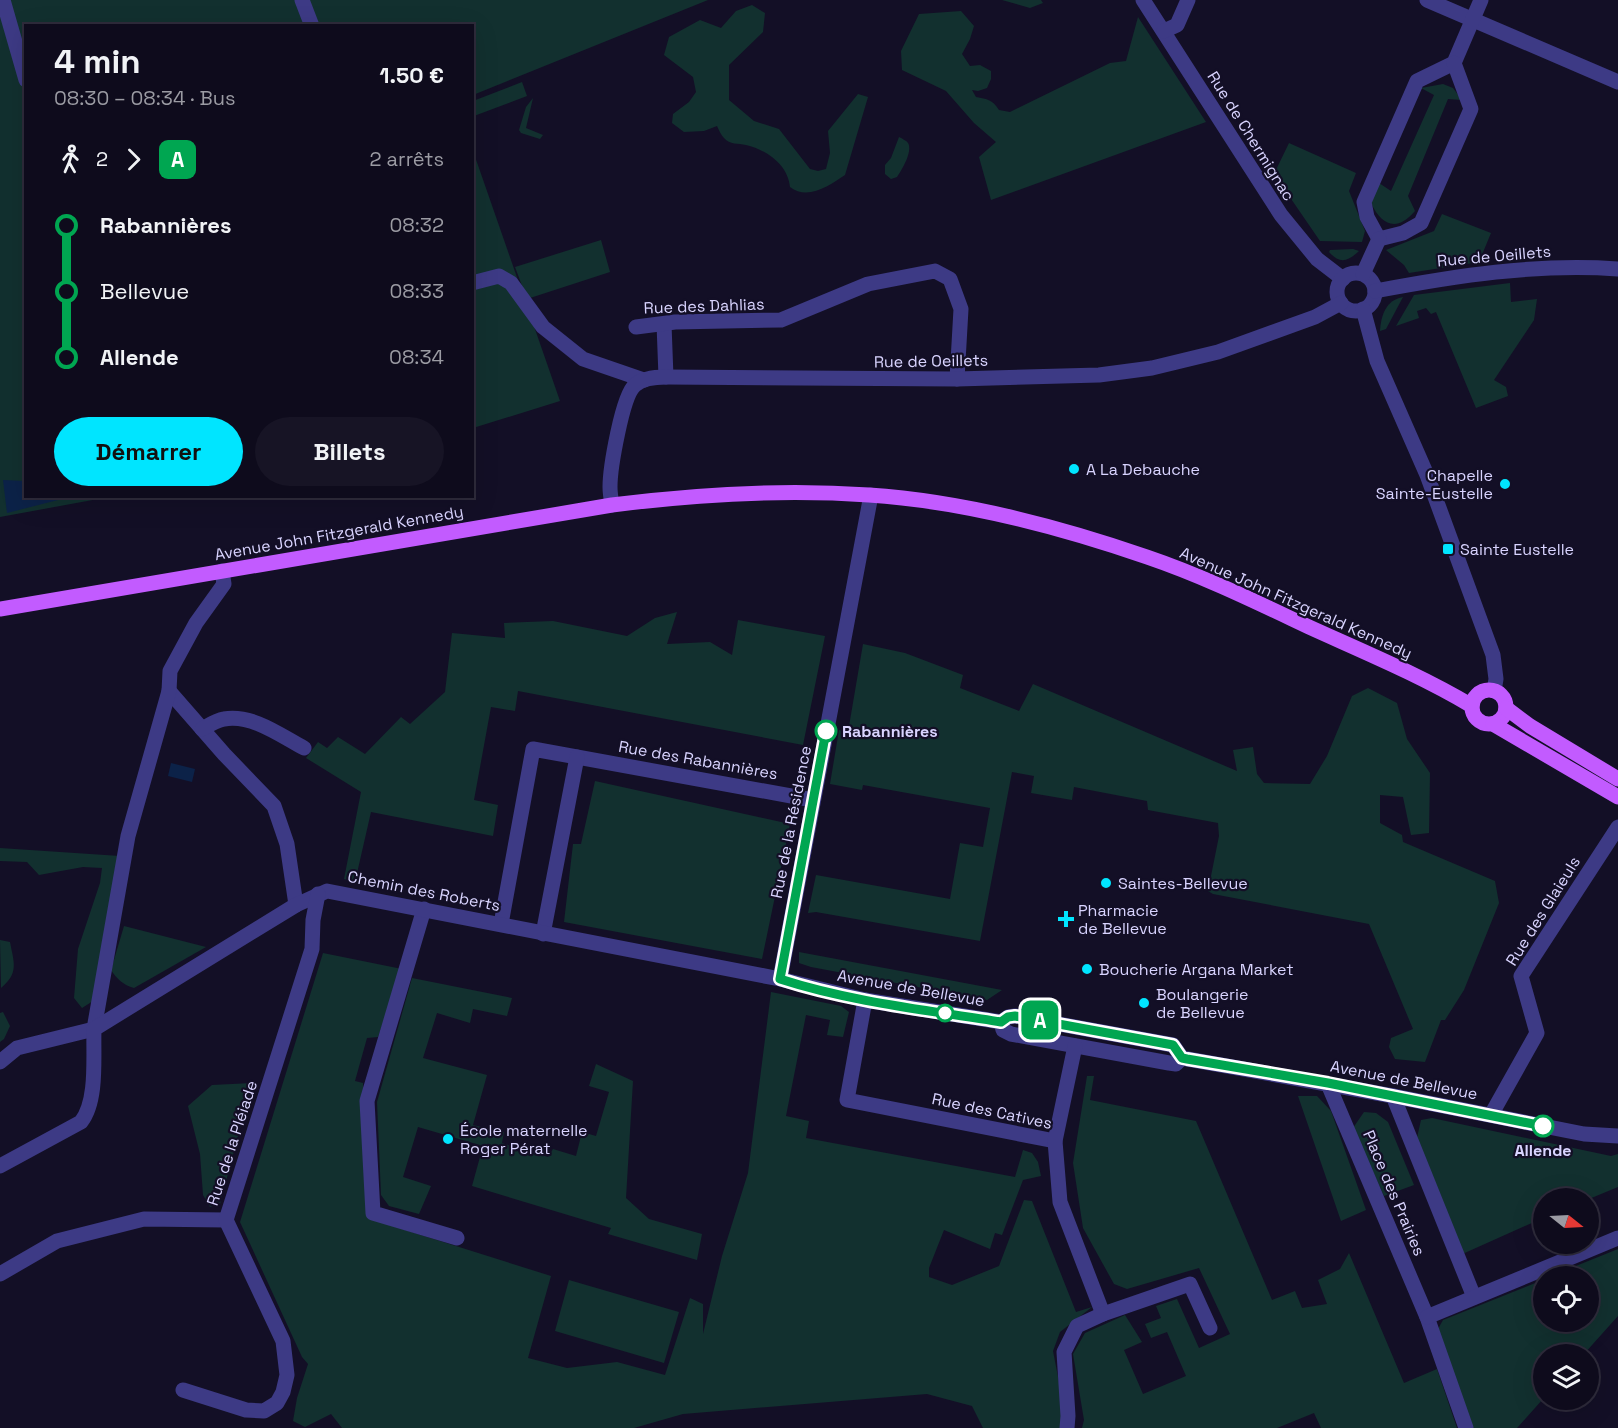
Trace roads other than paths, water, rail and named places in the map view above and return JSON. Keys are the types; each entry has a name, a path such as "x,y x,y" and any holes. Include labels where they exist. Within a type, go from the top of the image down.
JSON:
{"main road":[{"name":"Avenue John Fitzgerald Kennedy","path":"0,609 683,496 803,492 871,495 921,501 1014,518 1147,557 1229,589 1434,685 1472,706"},
{"path":"1506,708 1502,718 1487,725 1478,721 1472,711 1473,701 1479,693 1494,691 1503,698 1506,708 1530,726 1618,779"},
{"path":"1493,724 1618,797"}],"street":[{"path":"3,0 24,73"},
{"path":"302,0 311,24"},
{"name":"Rue de Chermignac","path":"1143,0 1281,215 1317,259 1343,279"},
{"path":"1164,31 1177,25 1188,0"},
{"path":"1427,0 1618,82"},
{"path":"1379,239 1367,217 1364,202 1417,81 1454,63 1481,0"},
{"path":"1379,239 1403,233 1421,224 1471,109 1454,63"},
{"path":"1364,274 1379,239"},
{"name":"Rue de Oeillets","path":"1375,291 1462,275 1587,267 1618,269"},
{"name":"Rue des Dahlias","path":"636,327 675,322 781,320 868,284 935,271 950,279 961,309 957,379"},
{"path":"1352,274 1364,274 1372,281 1375,291 1372,302 1363,309 1351,310 1341,303 1337,291 1343,279 1352,274"},
{"path":"474,282 499,276 511,283 543,327 583,359 644,380"},
{"name":"Rue de Oeillets","path":"644,380 666,377 957,379 1099,375 1152,368 1218,352 1315,317 1341,303"},
{"path":"1363,309 1377,361 1430,485 1493,655 1496,679 1494,691"},
{"path":"664,324 666,377"},
{"path":"612,506 610,486 622,414 627,397 635,385 644,380"},
{"name":"Rue de la Résidence","path":"780,979 871,495"},
{"path":"0,1166 81,1122 88,1114 91,1100 94,1029 128,836 169,691 170,671 196,623 224,584 222,571"},
{"path":"169,691 274,806 287,844 296,905"},
{"path":"202,729 222,719 240,719 264,726 304,748"},
{"name":"Rue des Rabannières","path":"501,924 533,749 813,800"},
{"path":"543,934 577,757"},
{"name":"Rue des Glaieuls","path":"1491,1115 1537,1033 1521,976 1618,827"},
{"name":"Chemin des Roberts","path":"0,1062 18,1048 94,1029 296,905 327,891 780,979"},
{"name":"Rue de la Pléiade","path":"183,1390 246,1410 264,1411 277,1402 283,1392 287,1375 283,1341 226,1220 312,949 313,920 318,894"},
{"path":"424,909 367,1101 373,1213 457,1238"},
{"name":"Avenue de Bellevue","path":"780,979 865,1000 1001,1022 1008,1017 1015,1016 1173,1045 1182,1058 1328,1083 1584,1134 1618,1136"},
{"name":"Rue des Catives","path":"865,1000 847,1100 1056,1142 1060,1202 1103,1314"},
{"name":"Avenue de Bellevue","path":"1001,1022 1003,1030 1011,1034 1176,1064 1182,1058"},
{"path":"1056,1142 1075,1046"},
{"name":"Place des Prairies","path":"1328,1083 1426,1317 1466,1428"},
{"name":"Place des Prairies","path":"1393,1096 1474,1298"},
{"path":"0,1274 57,1240 144,1220 226,1220"},
{"path":"1426,1317 1618,1238"},
{"path":"1067,1428 1064,1352 1077,1326 1103,1314 1190,1284 1210,1328"}],"water":[{"path":"3,480 24,481 24,498 61,498 58,500 7,513"},
{"path":"171,763 195,769 192,782 168,776"}],"place":[{"name":"A La Debauche","path":"1074,469"},
{"name":"Chapelle Sainte-Eustelle","path":"1505,484"},
{"name":"Sainte Eustelle","path":"1448,549"},
{"name":"Rabannières","path":"826,731"},
{"name":"Saintes-Bellevue","path":"1106,883"},
{"name":"Pharmacie de Bellevue","path":"1066,919"},
{"name":"Boucherie Argana Market","path":"1087,969"},
{"name":"Boulangerie de Bellevue","path":"1144,1003"},
{"name":"Allende","path":"1543,1126"},
{"name":"École maternelle Roger Pérat","path":"448,1139"}]}
